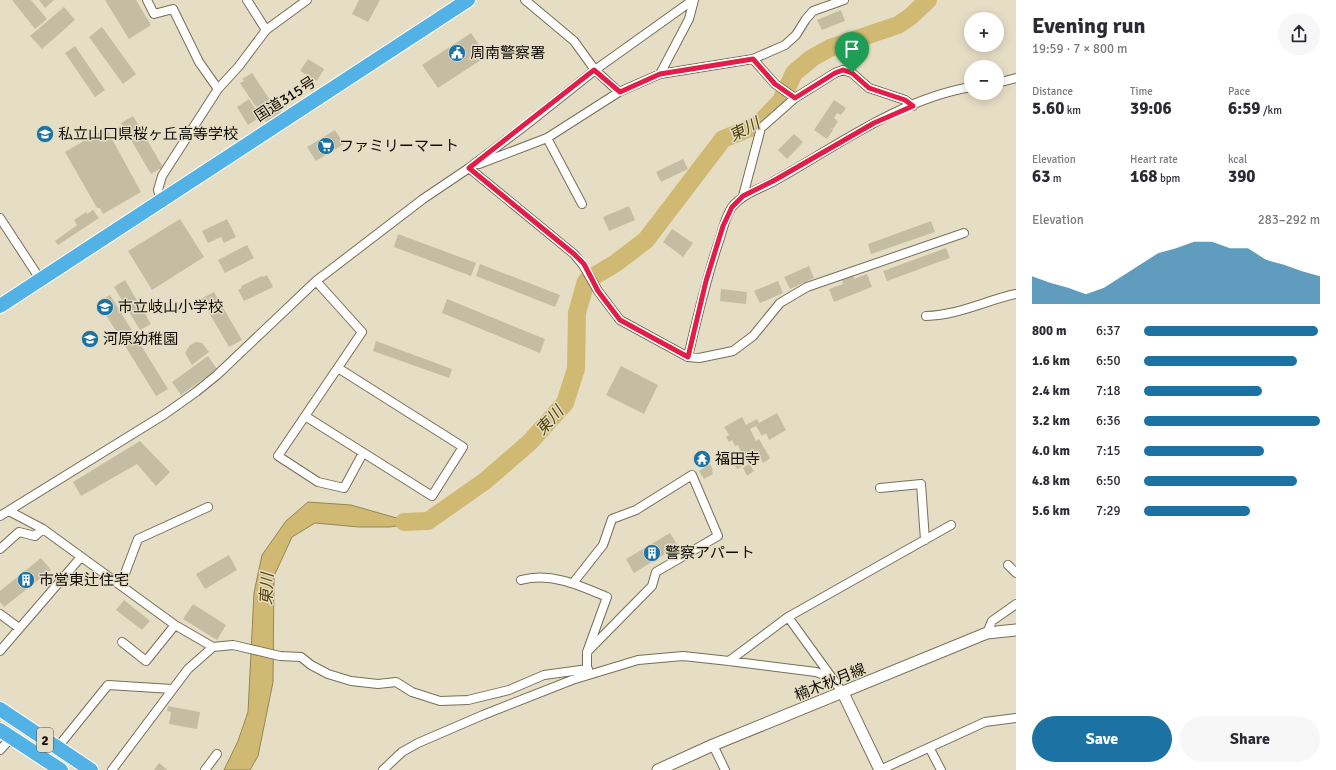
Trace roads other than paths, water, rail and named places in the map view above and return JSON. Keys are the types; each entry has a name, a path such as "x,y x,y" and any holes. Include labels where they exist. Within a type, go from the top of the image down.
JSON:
{"highway":[{"name":"国道315号","path":"0,306 468,0"},
{"name":"2","path":"0,709 91,770"},
{"name":"2","path":"5,734 60,770"}],"street":[{"path":"147,0 154,14 173,9 199,62 218,89"},
{"path":"248,0 266,30"},
{"path":"161,200 158,190 162,176 218,89 239,66 266,30 307,0"},
{"path":"525,0 574,41 594,70 620,92"},
{"path":"0,516 93,457 165,414 196,392 217,375 316,281 423,198 469,168 594,70 694,0"},
{"path":"660,74 689,19 694,0"},
{"path":"469,168 547,138 620,92 660,74 753,59 785,45 796,35 813,11 844,0"},
{"path":"753,59 775,84 792,96"},
{"path":"743,196 761,128 792,96 835,73 843,70 852,73 869,88 905,100 913,106"},
{"path":"1004,81 1016,78"},
{"path":"688,357 706,281 723,226 732,207 743,196 775,180 874,123 939,95 964,89"},
{"path":"547,138 582,204"},
{"path":"469,168 574,254 584,264 598,291 620,320 688,357 699,358 733,351 753,336 780,303 807,287 964,233"},
{"path":"0,218 40,279"},
{"path":"316,281 362,332 278,456 318,482 344,488 363,453"},
{"path":"926,316 944,315 971,309 990,299 1016,294"},
{"path":"305,416 432,496 463,447 338,368"},
{"path":"573,583 603,545 612,519 636,510 692,475 718,536 656,572 652,586 587,652"},
{"path":"880,488 921,484 925,540"},
{"path":"121,584 138,539 208,507"},
{"path":"10,511 43,529 121,584 175,625 213,647 233,646 280,656 301,657 311,666 328,674 351,681 378,684 396,682 412,692 440,701 468,700 510,690 544,676 587,673"},
{"path":"729,661 788,617 951,525"},
{"path":"0,549 19,532 35,536 43,529"},
{"path":"0,651 81,557"},
{"path":"1008,565 1016,573"},
{"path":"520,580 534,576 552,578 573,583 607,596 587,652 587,673"},
{"path":"987,633 992,621 1016,604"},
{"path":"0,614 19,628"},
{"path":"788,617 843,693 880,770 985,722 1016,718"},
{"path":"122,642 146,661 175,625"},
{"name":"楠木秋月線","path":"658,770 713,745 987,633 1016,630"},
{"path":"112,770 188,669 213,647"},
{"path":"383,770 402,752 418,743 483,715 587,673 645,659 683,656 816,672 832,678"},
{"path":"57,748 108,685 172,689"},
{"path":"0,750 5,734"},
{"path":"713,745 725,770"},
{"path":"930,748 941,770"},
{"path":"205,770 217,754"}],"water":[{"path":"308,502 351,505 400,519 428,521 390,527 359,527 315,523 292,537 274,576 273,682 258,756 250,770 224,770 238,741 248,712 254,593 262,555 286,521"}],"waterway":[{"name":"東川","path":"404,522 428,521 485,481 530,442 565,403 576,369 577,313 586,281 616,263 646,240 723,139 758,125 781,101 794,73 812,58 830,48 898,25 910,17 928,0"}],"place":[{"name":"周南警察署","path":"457,53"},
{"name":"私立山口県桜ヶ丘高等学校","path":"45,134"},
{"name":"ファミリーマート","path":"326,146"},
{"name":"市立岐山小学校","path":"105,307"},
{"name":"河原幼稚園","path":"90,339"},
{"name":"福田寺","path":"702,459"},
{"name":"警察アパート","path":"652,553"},
{"name":"市営東辻住宅","path":"26,580"}]}
